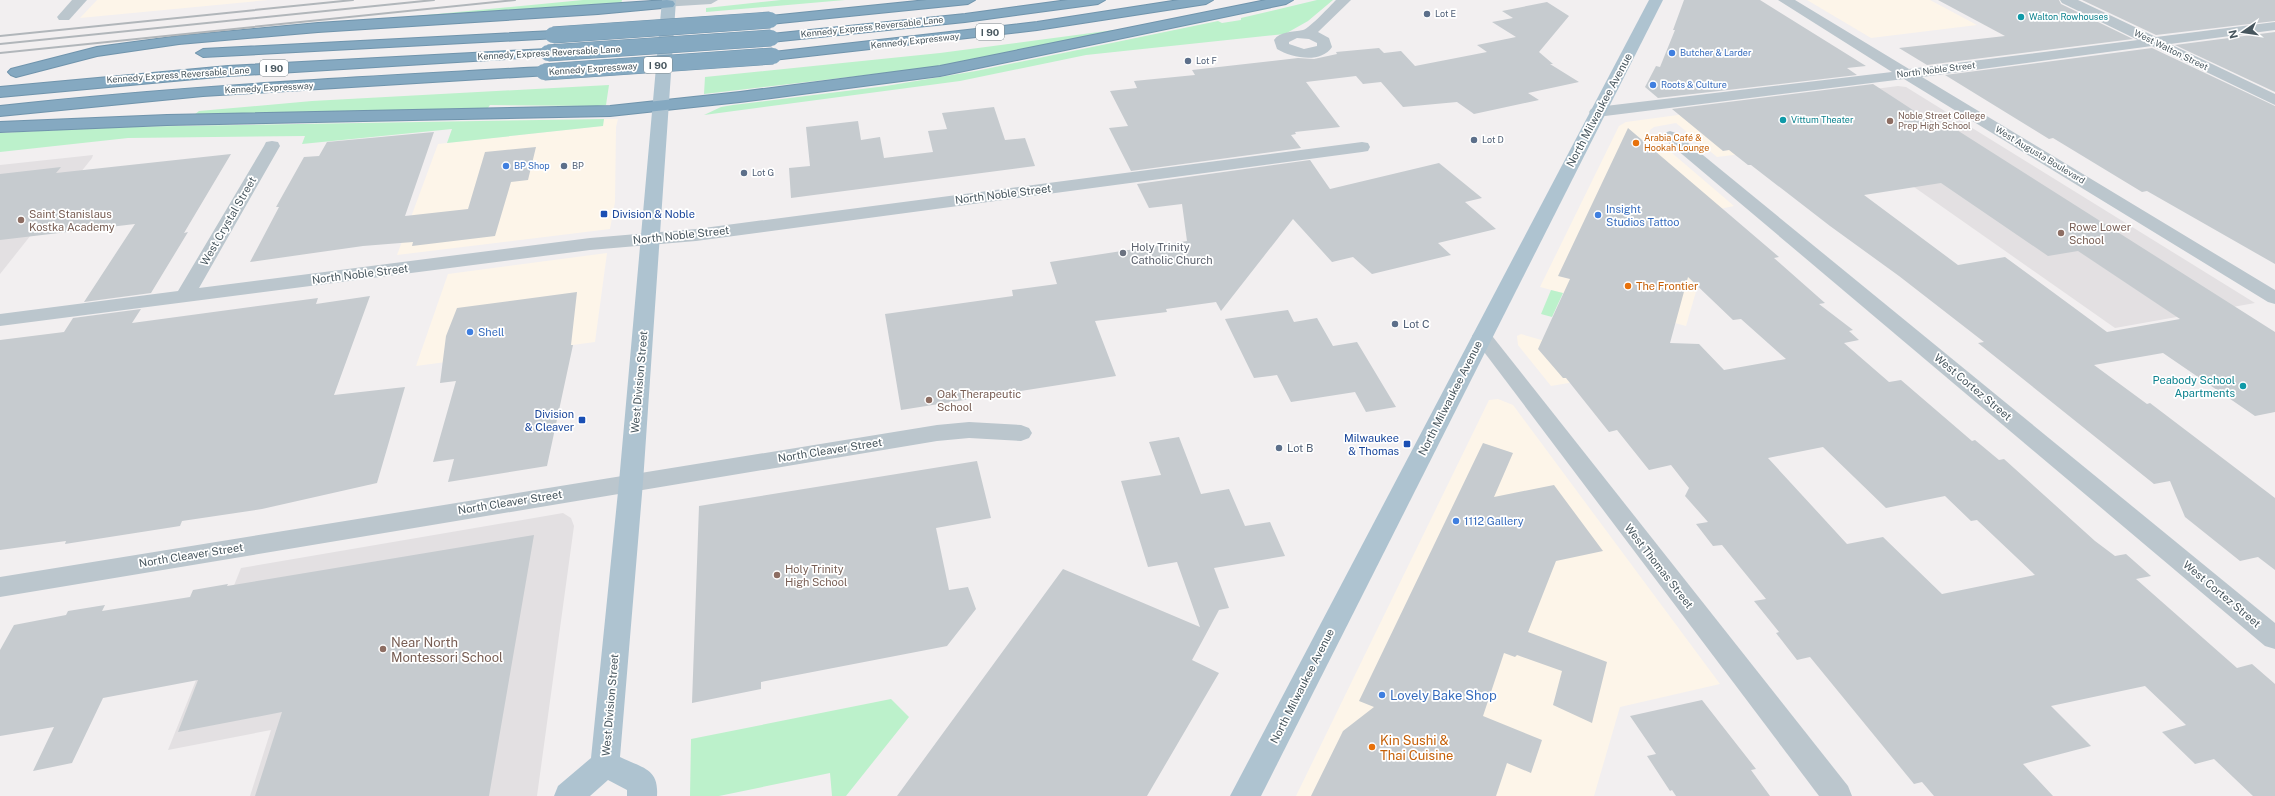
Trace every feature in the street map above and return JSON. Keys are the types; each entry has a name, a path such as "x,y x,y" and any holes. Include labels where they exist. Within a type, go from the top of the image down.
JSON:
{"highway":[{"name":"I 90","path":"189,54 553,35 770,20 968,0"},
{"name":"Kennedy Express Reversable Lane","path":"0,92 228,71 548,54 771,38 965,18 1098,0"},
{"name":"Kennedy Expressway","path":"0,111 202,92 544,72 773,56 1037,26 1206,0"},
{"path":"0,127 167,120 610,111 940,71 1013,58 1286,0"},
{"path":"16,72 108,50 249,34 586,12 669,2"},
{"path":"0,74 160,57"}],"main road":[{"name":"North Milwaukee Avenue","path":"1245,796 1656,0"},
{"name":"West Division Street","path":"569,796 605,764 631,482 651,239 659,106 669,2"},
{"name":"West Division Street","path":"605,764 643,783 642,796"}],"street":[{"path":"64,17 80,0"},
{"path":"669,2 711,0"},
{"path":"1308,34 1344,0"},
{"name":"West Augusta Boulevard","path":"1785,0 2275,298"},
{"name":"West Walton Street","path":"2067,0 2275,100"},
{"name":"North Noble Street","path":"1597,112 1908,74 2275,26"},
{"name":"West Cortez Street","path":"1670,136 2275,638"},
{"name":"West Crystal Street","path":"185,296 272,146"},
{"name":"North Noble Street","path":"0,320 590,244 651,239 1362,147"},
{"name":"West Thomas Street","path":"1482,336 1837,796"},
{"name":"North Cleaver Street","path":"0,587 631,482 937,433 969,430 1021,433"}],"shaded area":[{"path":"97,0 268,0 80,18"},
{"path":"1807,0 1930,0 1977,25 1871,38"},
{"name":"Rowe Lower School","path":"1898,86 1906,87 2255,303 2115,328 1790,100"},
{"path":"1790,100 1849,141 1717,157 1676,123 1654,127 1650,130 1649,136 1658,144 1665,147 1734,206 1720,209 1686,326 1540,287 1619,126 1626,122"},
{"path":"604,119 618,119 616,127 615,202 610,229 397,255 438,144 602,126"},
{"name":"Saint Stanislaus Kostka Academy","path":"93,155 92,158 0,274 0,165"},
{"path":"607,253 595,342 416,366 448,274"},
{"path":"1521,334 1646,370 1551,386 1518,345 1517,336"},
{"path":"1498,399 1513,405 1720,684 1620,707 1594,796 1296,796 1489,400"},
{"name":"Near North Montessori School","path":"563,513 571,518 574,526 537,796 250,796 271,730 168,750 241,568"}],"green space":[{"path":"583,0 622,0 621,5 385,19"},
{"path":"781,0 845,0 706,12 706,8"},
{"path":"1317,0 1333,0 1308,21 1285,34 1086,55 960,81 704,115 721,107 733,105 886,86 976,71 1218,21 1222,23 1241,20 1241,18"},
{"path":"1114,30 1117,32 977,60 927,68 704,94 705,77 940,53"},
{"path":"609,85 606,105 598,106 490,105 488,108 194,115 199,111 312,101"},
{"path":"604,119 603,126 447,143 452,129 302,144 305,136 128,138 0,152 0,133 115,127"},
{"path":"1551,290 1563,293 1552,317 1541,314"},
{"path":"891,699 909,717 846,796 832,796 830,773 719,796 690,796 691,739"}],"building":[{"path":"1684,0 1760,0 1866,66 1847,68 1857,75 1658,98 1645,87 1656,66 1660,67 1675,30 1673,30"},
{"path":"1938,0 2059,0 2061,4 2133,39 1927,65 1899,48 2005,36"},
{"path":"2082,0 2275,0 2275,21 2156,35"},
{"path":"1547,2 1569,16 1539,52 1553,64 1550,64 1579,82 1528,93 1539,100 1474,114 1457,102 1403,107 1381,82 1363,84 1356,76 1306,82 1340,127 1295,132 1296,134 1291,135 1301,148 1131,171 1109,128 1128,126 1110,91 1137,88 1134,81 1195,75 1192,70 1298,58 1314,59 1337,54 1336,52 1379,48 1384,53 1401,51 1415,66 1487,52 1477,45 1516,37 1492,22 1513,18 1502,11"},
{"path":"2275,32 2275,92 2175,45"},
{"path":"2152,48 2275,106 2275,264 2147,191 2142,192 2053,138 2049,139 1945,75"},
{"path":"1873,84 1939,127 1949,125 2275,332 2275,412 2255,416 2163,353 2094,365 2147,404 2150,403 2275,498 2275,570 2258,557 2240,561 2185,517 2170,481 2154,484 1978,343 1984,342 1751,165 1748,165 1729,150 1723,151 1672,109","holes":["1941,183 2048,256 2078,251 2180,319 2107,332 2005,257 1958,265 1864,195"]},
{"path":"994,107 1005,140 1025,138 1035,166 791,198 789,168 810,166 806,127 858,121 861,140 880,137 884,158 933,152 928,131 947,129 942,113"},
{"path":"1628,128 1779,257 1774,258 1825,303 1819,304 1853,330 1849,331 1859,340 1844,343 1889,382 1901,380 1972,441 1975,440 1999,460 2004,459 2095,541 2115,556 2126,554 2151,576 2136,579 2237,668 2252,664 2275,684 2275,796 2253,796 2214,759 2195,764 2162,732 2186,725 2145,686 2051,706 2091,746 2023,764 2053,796 1934,796 1922,782 1914,784 1810,657 1797,660 1776,633 1779,632 1754,601 1766,599 1722,545 1713,546 1696,524 1708,522 1685,496 1689,488 1671,465 1649,470 1617,430 1609,432 1566,378 1563,378 1538,349 1570,279 1558,276","holes":["1688,277 1733,320 1741,319 1786,359 1724,370 1699,344 1670,343","1823,447 1886,508 1945,496 1971,521 1977,520 2035,575 1942,594 1883,537 1847,544 1768,458"]},
{"path":"434,132 405,216 468,209 485,152 536,147 528,180 511,182 495,236 412,246 413,242 363,246 250,262 279,207 276,207 304,157 319,156 327,142"},
{"path":"231,154 184,233 188,232 151,293 84,302 135,224 0,240 0,174 61,167 56,173"},
{"path":"1310,160 1330,189 1439,163 1482,198 1465,202 1496,229 1438,243 1451,255 1372,274 1353,257 1332,262 1293,219 1221,311 1216,302 1166,309 1167,312 1095,321 1116,376 901,410 885,314 1013,296 1012,290 1057,284 1050,262 1187,241 1182,204 1149,208 1137,184"},
{"path":"577,292 571,345 573,345 547,466 448,482 454,459 433,462 456,381 440,383 446,336 457,308"},
{"path":"370,296 334,395 405,387 377,483 262,509 182,521 180,526 65,544 66,541 0,550 0,340 64,332 73,318 141,309 132,323 318,298 316,304"},
{"path":"1288,310 1294,322 1317,318 1333,346 1357,342 1396,407 1366,412 1355,392 1291,402 1277,375 1254,378 1225,319"},
{"path":"1179,437 1201,494 1229,489 1245,526 1270,522 1285,556 1214,568 1229,608 1219,610 1192,660 1219,673 1147,796 897,796 1063,569 1200,627 1177,562 1148,567 1121,481 1161,475 1149,442"},
{"path":"1483,443 1513,453 1494,497 1554,485 1603,551 1556,561 1528,632 1607,662 1592,723 1553,705 1562,671 1517,655 1515,657 1504,653 1483,716 1542,740 1531,773 1507,763 1496,796 1311,796 1343,731 1374,707 1359,701"},
{"path":"977,461 991,518 936,528 949,590 968,587 976,609 947,646 761,682 761,689 692,703 699,506"},
{"name":"Near North Montessori School","path":"534,535 489,796 255,796 282,712 178,732 198,680 103,698 72,763 33,771 54,727 0,736 0,650 14,625 66,615 68,611 105,605 102,611 190,597 193,590 228,584 227,586"},
{"path":"1702,700 1756,769 1751,770 1770,796 1676,796 1672,790 1670,791 1647,756 1656,754 1630,716"}],"railway":[{"path":"0,36 353,0"},
{"path":"0,44 434,0"},
{"path":"0,53 515,0"}],"place":[{"name":"Lot E","path":"1427,14"},
{"name":"Walton Rowhouses","path":"2021,17"},
{"name":"Butcher & Larder","path":"1672,53"},
{"name":"Lot F","path":"1188,61"},
{"name":"Roots & Culture","path":"1653,85"},
{"name":"Vittum Theater","path":"1783,120"},
{"name":"Noble Street College Prep High School","path":"1890,121"},
{"name":"Lot D","path":"1474,140"},
{"name":"Arabia Café & Hookah Lounge","path":"1636,143"},
{"name":"BP Shop","path":"506,166"},
{"name":"BP","path":"564,166"},
{"name":"Lot G","path":"744,173"},
{"name":"Division & Noble","path":"604,214"},
{"name":"Insight Studios Tattoo","path":"1598,215"},
{"name":"Saint Stanislaus Kostka Academy","path":"21,220"},
{"name":"Rowe Lower School","path":"2061,233"},
{"name":"Holy Trinity Catholic Church","path":"1123,253"},
{"name":"The Frontier","path":"1628,286"},
{"name":"Lot C","path":"1395,324"},
{"name":"Shell","path":"470,332"},
{"name":"Peabody School Apartments","path":"2243,386"},
{"name":"Oak Therapeutic School","path":"929,400"},
{"name":"Division & Cleaver","path":"582,420"},
{"name":"Milwaukee & Thomas","path":"1407,444"},
{"name":"Lot B","path":"1279,448"},
{"name":"1112 Gallery","path":"1456,521"},
{"name":"Holy Trinity High School","path":"777,575"},
{"name":"Near North Montessori School","path":"383,649"},
{"name":"Lovely Bake Shop","path":"1382,695"},
{"name":"Kin Sushi & Thai Cuisine","path":"1372,747"}]}
